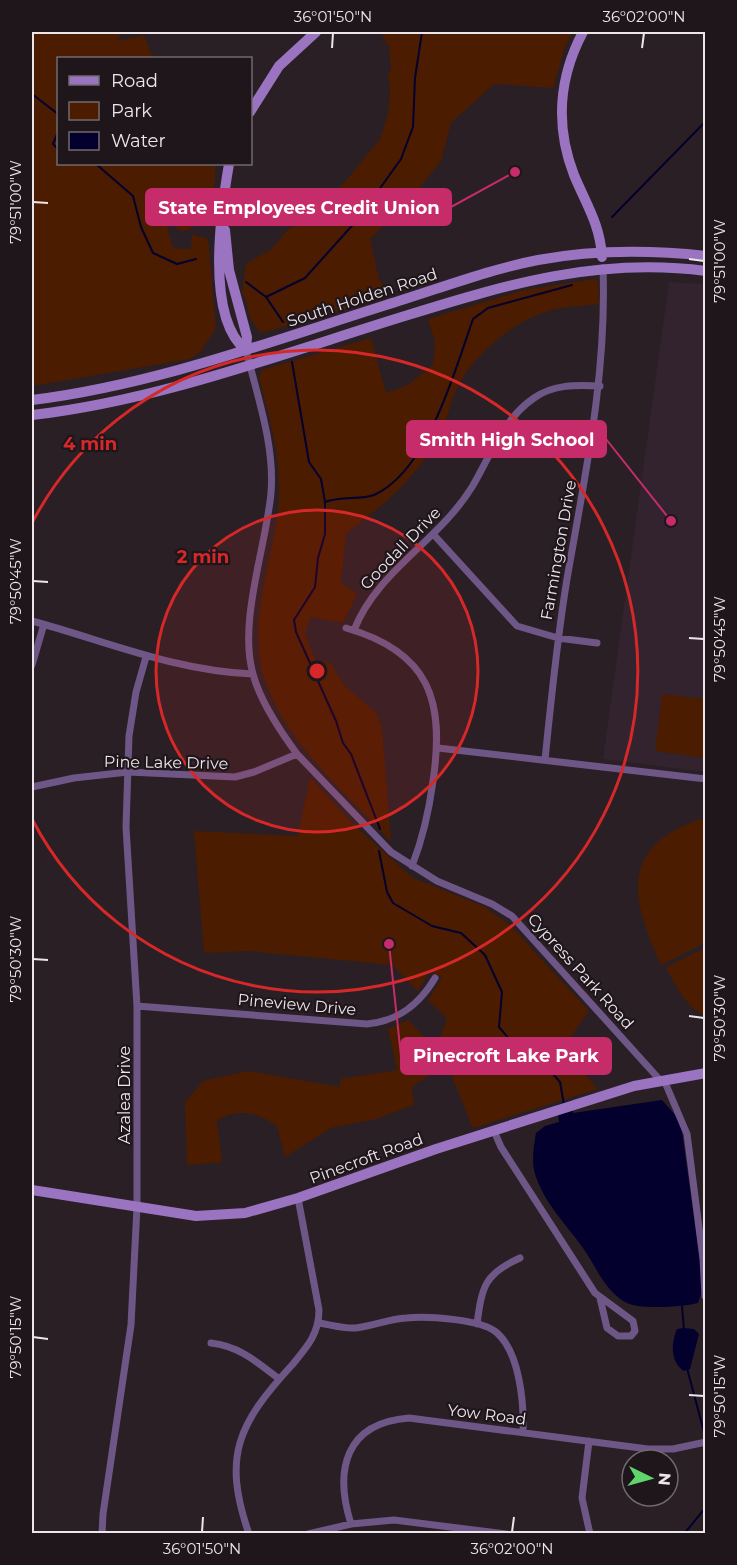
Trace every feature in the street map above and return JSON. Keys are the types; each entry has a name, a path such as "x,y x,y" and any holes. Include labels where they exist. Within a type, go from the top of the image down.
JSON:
{"main road":[{"path":"252,109 279,66 316,32"},
{"name":"Farmington Drive","path":"583,32 569,64 563,90 562,130 574,176 595,220 603,268"},
{"path":"229,165 222,202 229,270 247,337 246,350"},
{"name":"South Holden Road","path":"32,400 129,383 246,350 510,267 539,260 602,253 705,256"},
{"name":"South Holden Road","path":"32,415 128,399 514,283 603,268 705,271"},
{"name":"Pinecroft Road","path":"32,1190 196,1216 245,1213 298,1198 436,1149 552,1112 662,1080 705,1073"}],"street":[{"name":"Farmington Drive","path":"545,760 558,638 600,386 605,314 603,268"},
{"name":"Cypress Park Road","path":"246,350 264,424 271,478 252,611 249,645 253,674 285,738 297,754 391,852 437,881 492,903 512,916 662,1080 687,1134 703,1259 705,1296"},
{"name":"Goodall Drive","path":"354,630 373,592 434,535 471,488 506,425 519,410 552,389 571,385 600,386"},
{"path":"434,535 517,626 558,638 597,643"},
{"path":"32,621 146,657 198,669 253,674"},
{"path":"32,664 44,624"},
{"path":"346,628 404,657 418,672 435,706 438,748 428,818 412,866"},
{"name":"Azalea Drive","path":"102,1533 131,1325 136,1207 137,1006 126,827 129,736 136,692 146,657"},
{"path":"438,748 705,779"},
{"name":"Pine Lake Drive","path":"32,787 74,778 128,772 235,777 254,772 297,754"},
{"name":"Pineview Drive","path":"137,1006 367,1024 399,1017 421,998 435,978"},
{"path":"494,1131 501,1147 600,1298 607,1328 613,1334 626,1337 635,1331 633,1321 628,1316 600,1298"},
{"path":"249,1533 237,1496 235,1465 247,1422 279,1378 313,1340 319,1323 320,1310 298,1198"},
{"path":"477,1324 488,1277 499,1267 520,1258"},
{"path":"319,1323 353,1328 419,1318 477,1324 497,1333 513,1361 522,1392 523,1432"},
{"path":"211,1343 233,1347 247,1354 279,1378"},
{"name":"Yow Road","path":"351,1524 343,1498 342,1475 348,1455 364,1435 377,1426 394,1419 410,1418 648,1449 673,1449 705,1442"},
{"path":"589,1441 582,1498 590,1533"},
{"path":"308,1533 351,1524 414,1521 506,1533"}],"shaded area":[{"path":"669,282 705,284 705,772 603,759"}],"green space":[{"path":"32,32 121,32 117,41 144,35 153,57 57,57 57,165 215,165 215,182 204,222 182,232 165,219 173,248 191,249 192,234 208,239 216,328 201,351 190,359 32,386"},
{"path":"383,32 573,32 565,47 553,88 494,84 451,123 441,161 414,195 393,208 379,230 370,239 379,279 388,292 383,299 261,333 250,318 242,293 246,264 273,248 288,229 305,223 330,194 344,183 380,139 388,114 390,89 388,76 391,68 389,46 383,38"},
{"path":"595,279 598,281 599,304 561,308 535,316 508,331 473,363 457,388 444,427 428,454 408,480 386,502 346,533 341,583 357,594 343,623 310,617 305,634 316,662 331,663 343,684 376,713 382,728 391,842 339,788 290,730 277,709 260,663 259,616 276,521 279,482 274,436 259,377 262,370 371,338 386,393 406,386 433,365 435,342 428,319 524,290"},
{"path":"662,694 705,699 705,758 655,751"},
{"path":"310,777 355,826 413,878 483,906 511,926 589,1011 562,1049 598,1089 473,1128 449,1069 428,1076 412,1087 414,1105 376,1119 331,1128 285,1157 277,1126 262,1117 248,1113 225,1116 217,1120 222,1162 187,1165 185,1102 203,1081 248,1071 340,1087 340,1079 397,1070 388,1029 408,1020 429,1042 438,1044 447,1018 428,1000 442,978 430,971 418,991 392,965 249,951 204,953 194,831 298,836"},
{"path":"701,819 706,822 705,943 661,965 643,918 639,897 639,878 644,860 656,844 674,831"},
{"path":"705,948 705,1016 687,1001 666,967"}],"water":[{"path":"572,1100 573,1113 662,1100 677,1117 682,1132 702,1273 702,1292 698,1303 672,1307 650,1307 625,1302 611,1291 550,1204 539,1185 534,1169 533,1153 536,1133 545,1126 559,1122 557,1105"},
{"path":"677,1329 694,1329 699,1334 690,1369 684,1371 676,1363 673,1346"}],"waterway":[{"path":"266,297 305,278 358,219 401,159 413,127 415,78 422,32"},
{"path":"32,94 57,113"},
{"path":"612,217 706,121"},
{"path":"57,134 53,144 57,148"},
{"path":"97,165 133,196 141,227 153,253 177,264 196,259"},
{"path":"246,282 266,297 283,322"},
{"path":"325,502 374,495 393,483 410,465 437,417 473,319 488,308 572,285"},
{"path":"292,362 309,462 321,479 325,502 325,534 318,558 315,587 294,620 296,632 336,721 343,743 351,754 380,829"},
{"path":"379,851 387,892 393,903 432,926 461,933 485,955 502,992 499,1027 531,1065 546,1066 560,1082 564,1105"},
{"path":"682,1306 684,1330"},
{"path":"687,1368 704,1432"},
{"path":"684,1534 706,1507"}],"place":[{"name":"State Employees Credit Union","path":"515,172"},
{"name":"Smith High School","path":"671,521"},
{"name":"Pinecroft Lake Park","path":"389,944"}]}
